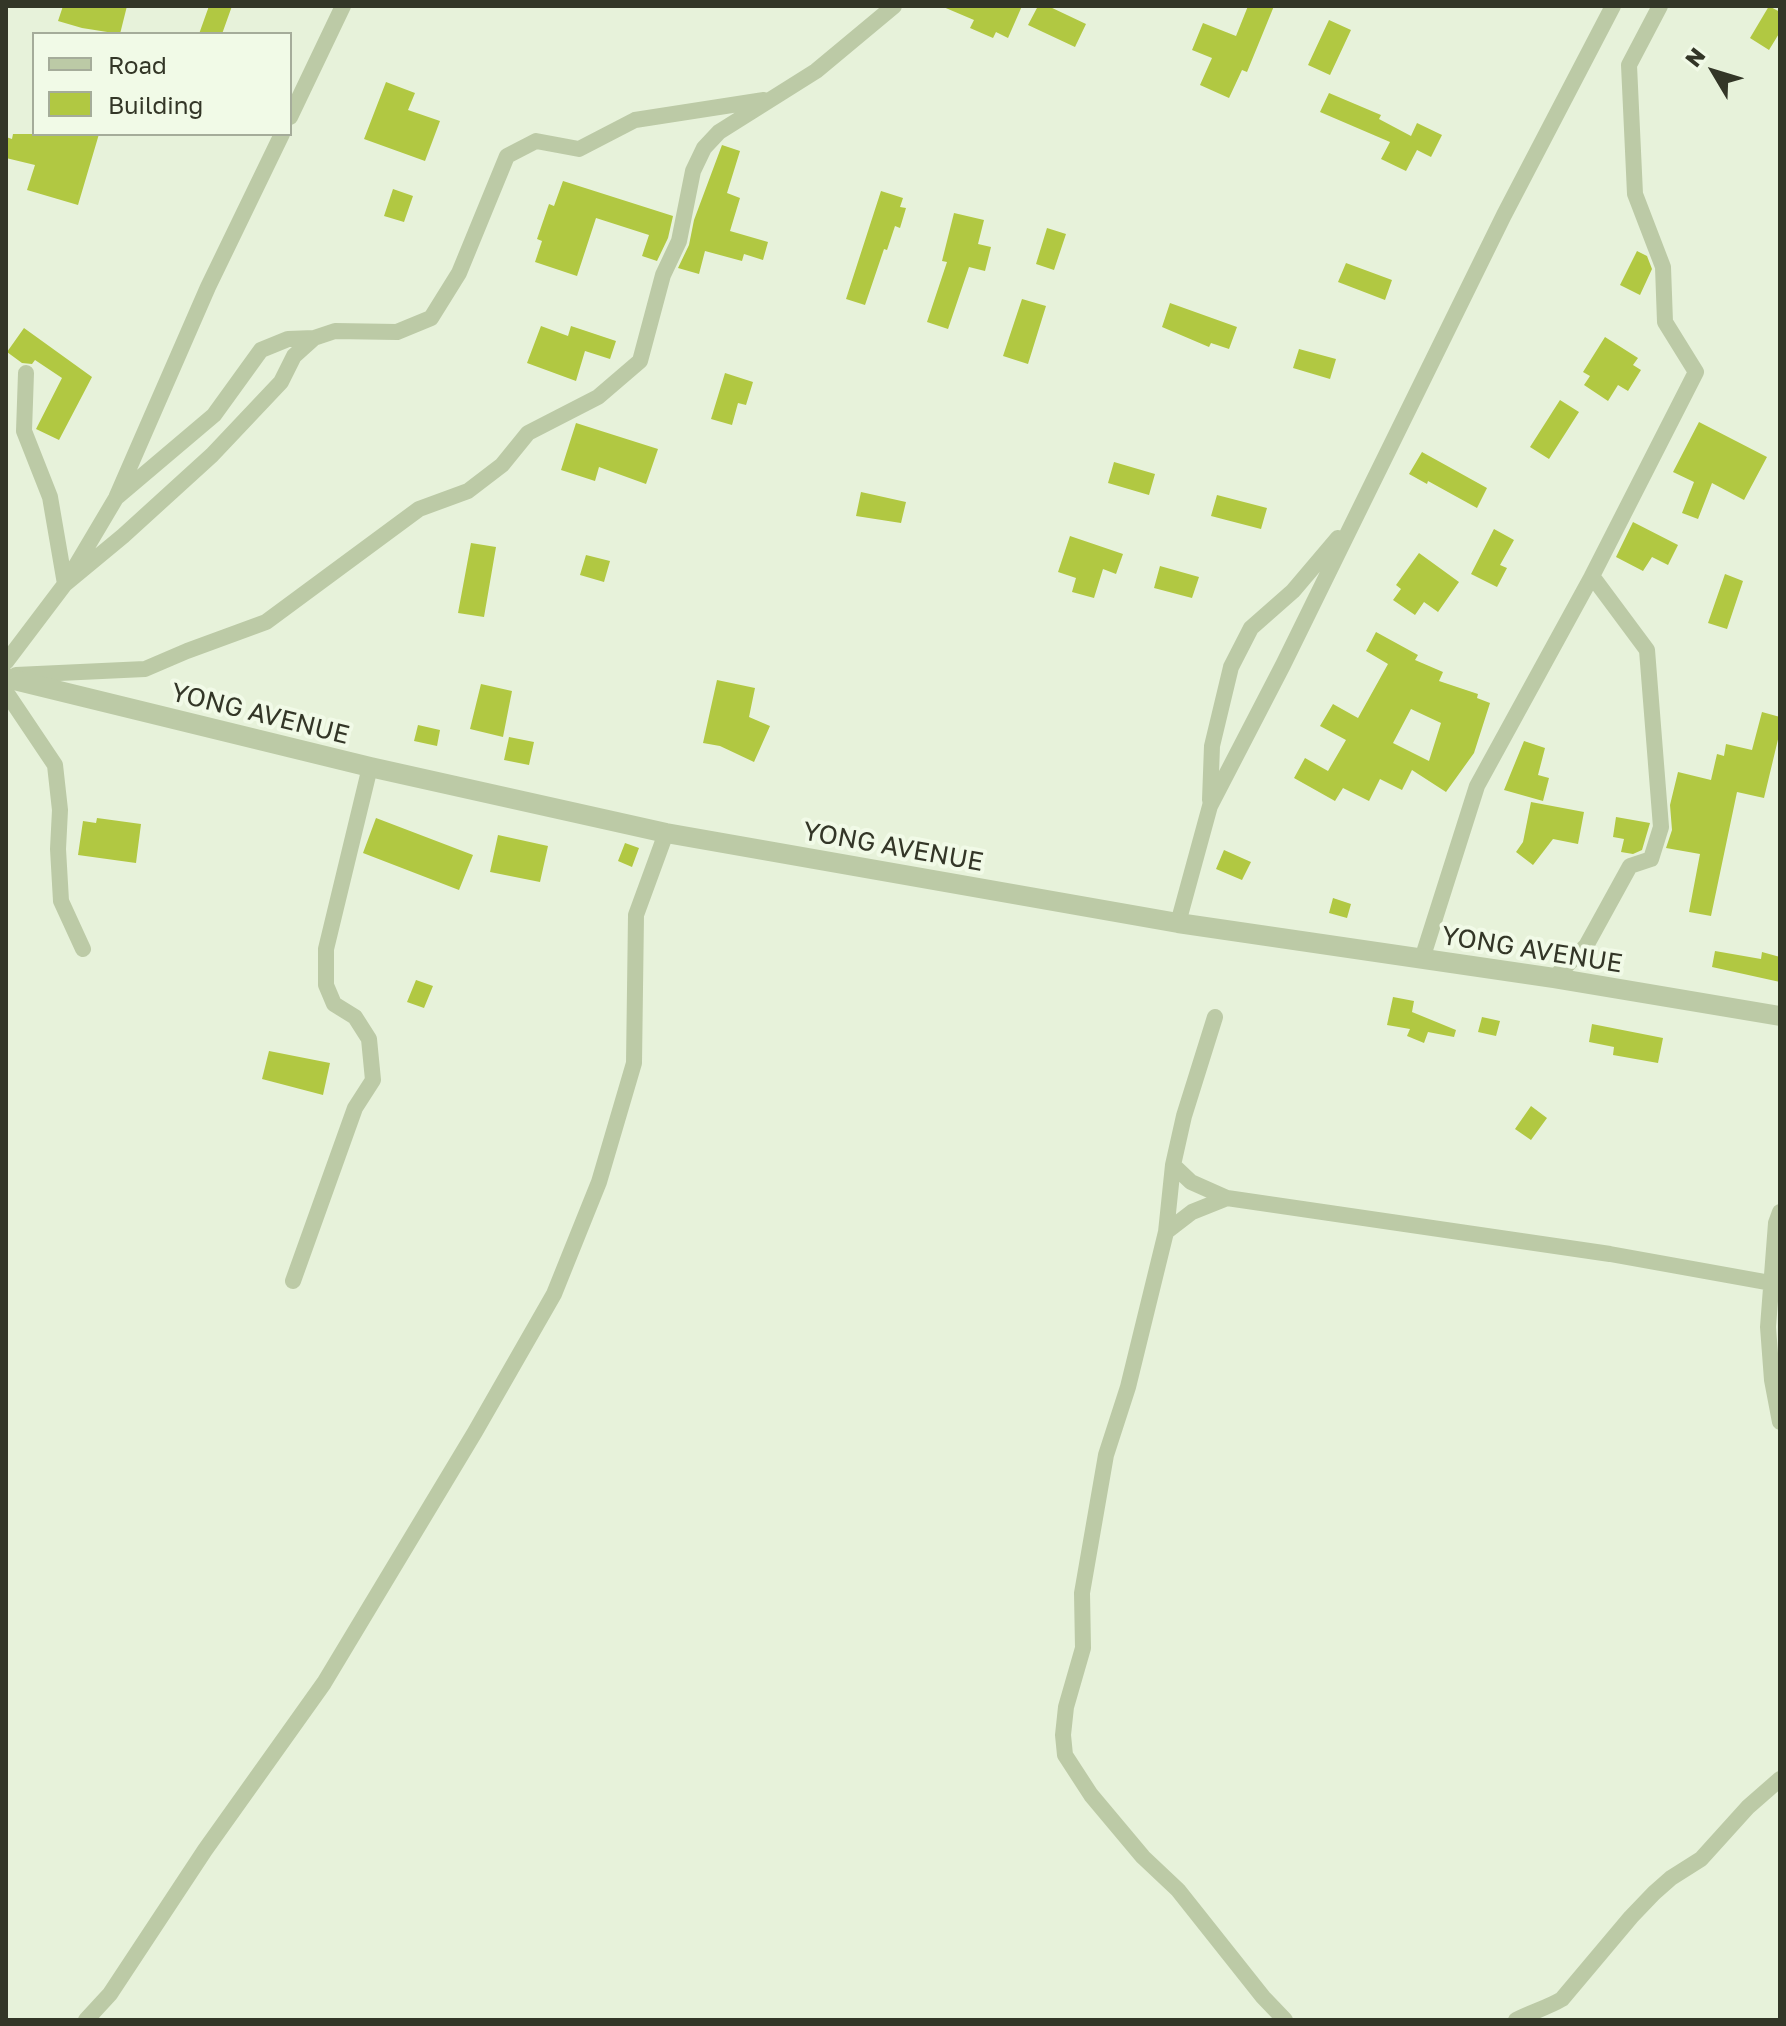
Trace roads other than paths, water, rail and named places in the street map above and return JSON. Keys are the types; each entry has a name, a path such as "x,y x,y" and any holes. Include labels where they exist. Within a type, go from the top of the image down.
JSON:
{"street":[{"path":"292,113 343,6"},
{"path":"6,677 145,669 266,622 419,509 468,491 502,465 528,433 598,397 640,361 663,275 679,241 693,171 704,148 719,132 816,71 894,6"},
{"path":"1178,923 1210,806 1283,665 1504,215 1613,6"},
{"path":"1422,959 1477,786 1592,576 1696,372 1665,322 1663,267 1635,194 1629,65 1660,6"},
{"path":"116,498 214,415 261,350 288,339 314,338 335,331 397,332 431,318 459,273 507,156 536,141 579,149 635,120 773,98"},
{"path":"6,662 65,584 116,498 208,287 281,136"},
{"path":"65,584 212,455 281,382 294,356 314,338"},
{"path":"26,373 24,431 50,497 65,584"},
{"path":"1210,806 1212,746 1231,667 1251,628 1293,591 1353,520"},
{"path":"1554,978 1586,946 1630,866 1651,859 1661,827 1647,650 1592,576"},
{"name":"YONG AVENUE","path":"6,677 370,767 666,833 1178,923 1554,978 1780,1016"},
{"path":"6,692 55,765 60,810 58,849 61,901 83,949"},
{"path":"293,1281 355,1108 373,1080 369,1039 355,1017 334,1004 326,985 326,949 370,767"},
{"path":"86,2020 110,1994 205,1850 324,1683 554,1294 599,1182 634,1063 636,915 666,833"},
{"path":"1215,1017 1184,1116 1173,1165 1166,1232 1128,1387 1106,1455 1082,1593 1083,1648 1066,1707 1063,1735 1065,1755 1091,1795 1143,1857 1178,1890 1285,2020"},
{"path":"1173,1165 1191,1182 1227,1198 1610,1254 1771,1283"},
{"path":"1166,1232 1192,1212 1227,1198"},
{"path":"1780,1212 1776,1223 1768,1327 1772,1380 1780,1422"},
{"path":"1516,2020 1532,2010 1562,1999 1631,1917 1671,1878 1701,1859 1748,1807 1780,1779"},
{"path":"108,2020 110,1994"}]}
